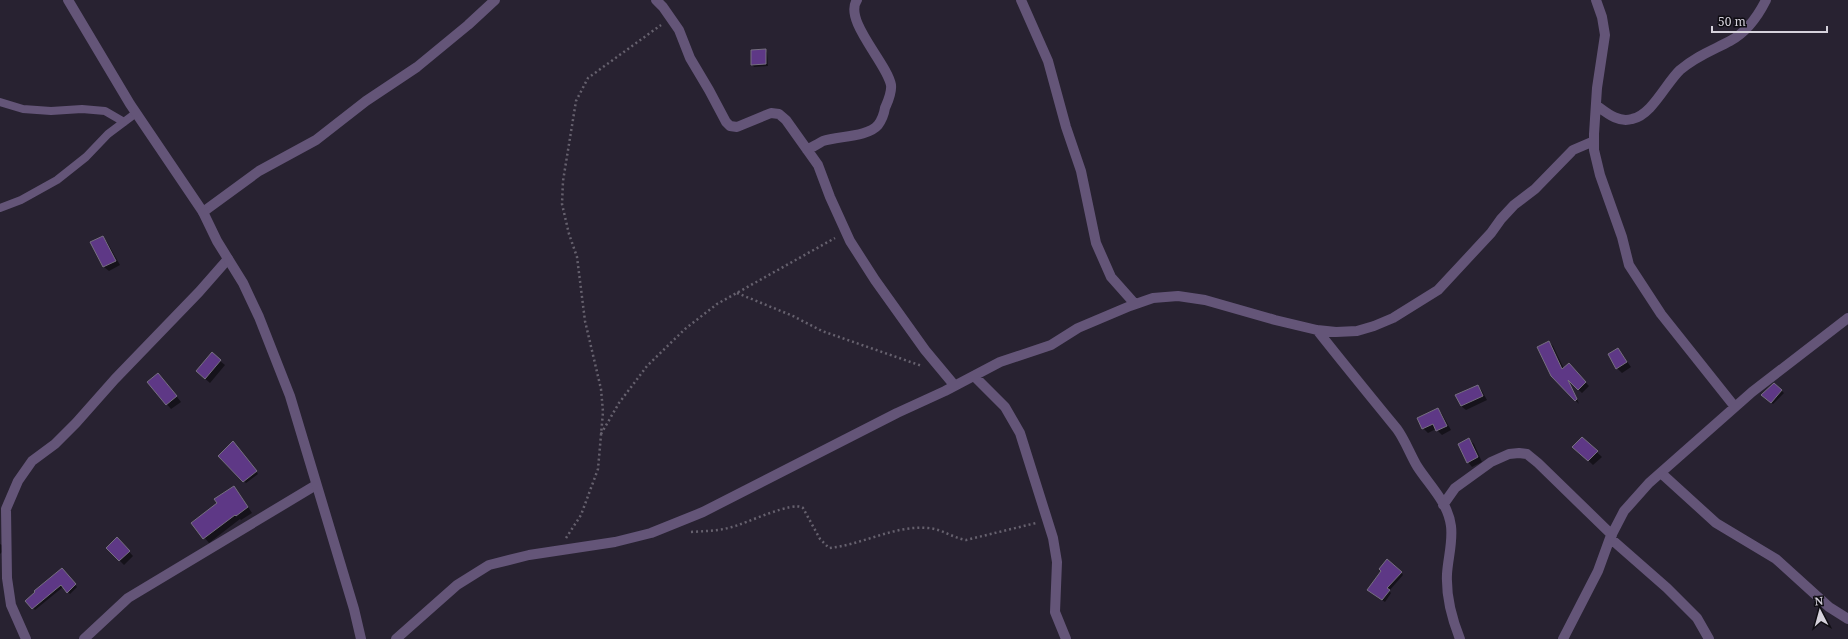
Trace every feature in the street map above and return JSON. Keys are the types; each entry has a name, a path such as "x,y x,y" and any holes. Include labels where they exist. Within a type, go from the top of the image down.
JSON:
{"street":[{"path":"68,0 136,112 203,212 217,241 243,283 259,317 290,396 354,609 361,639"},
{"path":"203,212 259,171 316,140 366,101 417,67 468,25 495,0"},
{"path":"656,0 680,30 690,58 710,90 726,122 730,126 737,127 771,113 779,114 786,120 818,165 830,197 846,232 875,280 925,350 955,386"},
{"path":"807,150 824,141 872,130 879,124 890,96 891,85 886,72 857,23 854,9 857,0"},
{"path":"1021,0 1048,61 1066,127 1081,171 1096,243 1112,277 1135,304"},
{"path":"1596,0 1602,17 1605,35 1596,105 1594,141 1600,175 1622,237 1629,264 1661,314 1735,407"},
{"path":"1596,105 1615,118 1631,120 1640,116 1648,109 1672,77 1690,61 1708,50 1732,40 1750,25 1766,0"},
{"path":"396,639 456,585 489,565 529,555 615,542 650,533 703,512 1000,362 1051,345 1078,328 1153,298 1178,296 1205,300 1275,320 1317,330 1336,332 1368,328 1393,318 1426,299 1438,290 1476,250 1514,205 1535,190 1562,159 1573,150 1594,141"},
{"path":"26,639 11,605 7,578 6,509 18,481 32,461 55,444 76,423 115,379 199,292 228,259"},
{"path":"1563,639 1598,571 1611,536 1624,510 1661,473 1735,407 1848,318"},
{"path":"1317,330 1397,429 1417,466 1436,491 1444,505 1451,526 1451,543 1447,574 1449,596 1452,619 1460,639"},
{"path":"974,376 1005,407 1020,433 1053,538 1057,562 1055,612 1066,639"},
{"path":"1444,505 1455,488 1491,462 1509,454 1527,454 1697,618 1709,639"},
{"path":"1661,473 1716,523 1776,559 1829,607 1848,619"},
{"path":"84,639 128,598 316,485"}],"lane":[{"path":"0,102 23,109 51,111 82,109 105,111 124,122"},
{"path":"0,208 21,200 57,180 86,157 108,134 136,112"}],"path":[{"path":"556,551 581,515 592,491 598,469 602,412 601,389 585,321 577,257 569,234 562,204 563,181 576,101 588,78 671,18"},
{"path":"600,436 619,403 652,362 685,329 717,304 846,232"},
{"path":"736,293 793,316 822,331 946,374"},
{"path":"689,532 732,528 788,508 798,506 803,508 820,539 829,548 877,535 923,527 934,529 966,540 1047,520"}],"building":[{"path":"766,49 766,64 751,65 751,50"},
{"path":"103,236 116,261 103,267 90,242"},
{"path":"1549,341 1562,369 1569,363 1586,382 1578,390 1568,380 1577,399 1575,401 1551,376 1537,347"},
{"path":"1618,348 1627,362 1616,369 1608,354"},
{"path":"212,352 221,360 205,379 196,371"},
{"path":"158,373 177,396 166,405 147,382"},
{"path":"1774,383 1782,390 1771,403 1761,395"},
{"path":"1478,385 1483,396 1461,406 1455,395"},
{"path":"1438,408 1447,426 1436,431 1433,424 1422,429 1417,418"},
{"path":"1582,437 1598,451 1588,461 1572,447"},
{"path":"1469,438 1478,457 1467,463 1458,444"},
{"path":"233,441 257,471 243,482 218,456"},
{"path":"234,486 248,507 203,539 191,523 217,503 214,499"},
{"path":"117,537 130,551 119,561 106,548"},
{"path":"1387,559 1402,572 1387,588 1390,590 1382,600 1367,590 1381,571 1379,569"},
{"path":"62,568 76,584 67,593 61,585 32,609 25,601 35,592 34,591"}]}
